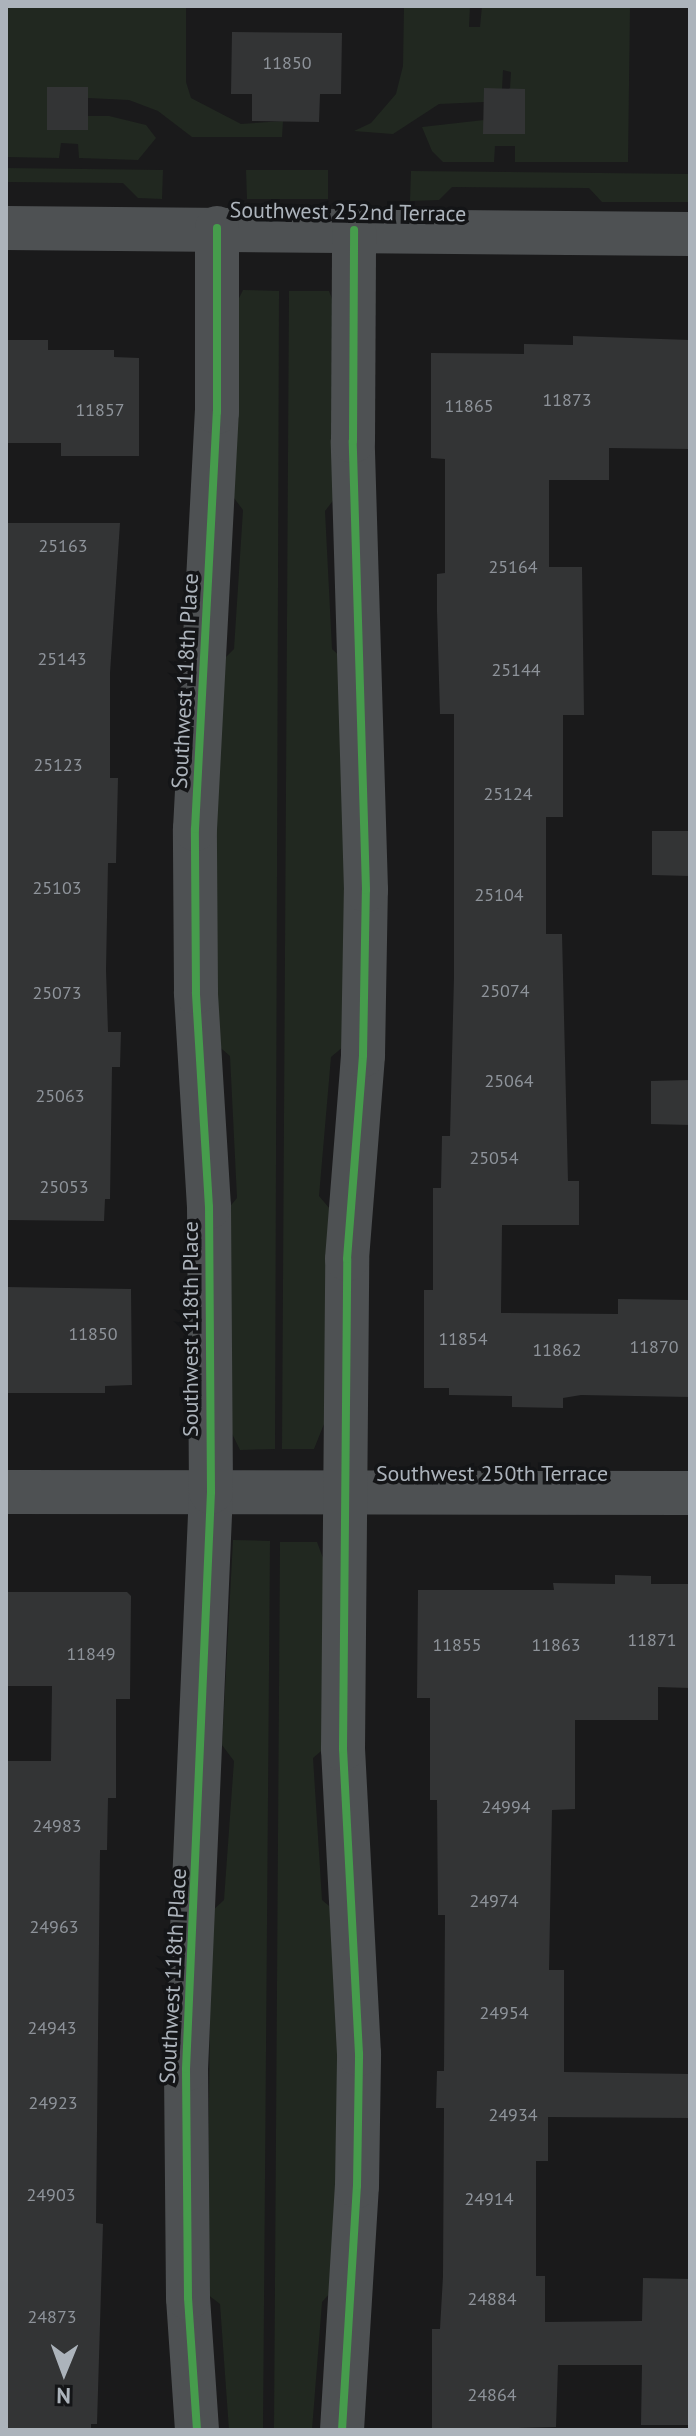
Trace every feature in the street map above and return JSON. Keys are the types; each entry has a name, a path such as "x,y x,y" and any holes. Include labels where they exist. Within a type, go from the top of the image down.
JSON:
{"street":[{"name":"Southwest 252nd Terrace","path":"6,228 690,234"},
{"name":"Southwest 118th Place","path":"197,2430 188,2298 186,2069 211,1492 209,1207 196,992 195,829 217,412 217,228"},
{"path":"342,2430 357,2186 359,2054 343,1749 343,1492 347,1259 365,956 366,782 353,441 354,230"},
{"name":"Southwest 250th Terrace","path":"6,1492 690,1493"}],"shaded area":[{"path":"6,6 186,6 186,82 191,98 241,124 283,121 282,137 192,137 158,111 129,100 88,98 87,87 48,87 48,130 87,130 88,116 109,116 146,125 156,138 138,160 79,158 78,144 61,143 59,158 6,157"},
{"path":"404,6 470,6 469,27 480,27 482,6 630,6 628,162 515,162 515,146 495,146 494,162 443,162 432,151 422,127 484,120 484,134 525,134 525,90 510,89 511,72 503,70 502,89 484,102 439,104 393,134 354,131 371,123 396,94 403,66"},
{"path":"6,168 163,170 162,199 138,198 123,183 6,182"},
{"path":"246,170 328,170 328,199 247,199"},
{"path":"411,171 690,174 690,202 602,202 589,188 452,187 439,200 410,201"},
{"path":"243,290 279,291 275,1449 240,1450 227,1423 227,1210 237,1198 230,1056 215,1043 212,881 221,662 234,649 243,510 231,494 238,300"},
{"path":"289,291 329,291 334,304 335,498 325,511 332,649 344,660 344,1046 331,1057 319,1196 330,1209 326,1419 314,1449 282,1449"},
{"path":"233,1540 270,1541 263,2430 229,2430 220,2304 207,2294 211,1912 224,1900 234,1761 222,1745"},
{"path":"280,1542 317,1542 326,1566 327,1746 313,1758 322,1900 335,1911 339,2121 332,2291 322,2302 312,2430 274,2430"}],"building":[{"path":"232,32 342,33 341,94 320,94 319,122 252,121 252,94 231,94"},
{"path":"47,87 88,87 88,130 47,130"},
{"path":"484,88 525,89 525,134 483,134"},
{"path":"573,336 690,340 690,449 609,448 609,480 549,480 549,567 582,567 584,715 563,715 563,817 546,817 546,934 562,934 568,1181 579,1181 579,1225 502,1225 501,1313 618,1314 618,1299 690,1300 690,1397 581,1395 563,1398 563,1408 512,1407 512,1396 449,1395 449,1388 424,1388 424,1290 433,1290 433,1188 441,1188 442,1136 450,1136 454,977 454,714 440,714 437,611 437,574 445,573 445,459 431,458 431,353 524,354 524,344 573,345"},
{"path":"6,340 48,340 48,350 114,350 114,357 139,358 139,456 61,456 61,443 6,443"},
{"path":"6,523 120,523 110,673 110,778 118,778 116,863 108,863 106,970 108,1032 121,1032 120,1067 112,1067 110,1199 105,1199 104,1221 7,1220"},
{"path":"652,831 690,831 690,876 652,875"},
{"path":"690,1080 690,1125 651,1124 651,1081"},
{"path":"6,1287 131,1289 132,1385 105,1386 105,1393 6,1393"},
{"path":"615,1575 651,1576 651,1584 690,1584 690,1688 658,1687 658,1720 575,1720 575,1809 552,1810 549,1970 564,1970 564,2072 690,2074 690,2118 548,2117 548,2161 536,2161 536,2276 545,2276 545,2322 642,2321 643,2278 690,2279 690,2425 641,2425 642,2365 558,2365 556,2427 432,2430 432,2329 440,2329 443,2276 444,2108 436,2108 437,2071 444,2071 445,1915 438,1915 437,1800 430,1800 430,1698 417,1698 418,1590 554,1590 553,1583 615,1584"},
{"path":"6,1592 127,1592 131,1596 130,1699 116,1699 116,1798 108,1798 107,1850 100,1850 96,2223 103,2224 97,2424 91,2424 91,2430 6,2430 6,1761 51,1761 52,1686 6,1686"}],"cycle path":[{"path":"197,2430 188,2298 186,2069 211,1492 209,1207 196,992 195,829 217,412 217,228"},
{"path":"342,2430 357,2186 359,2054 343,1749 347,1259 363,1055 366,890 353,441 354,230"}]}
